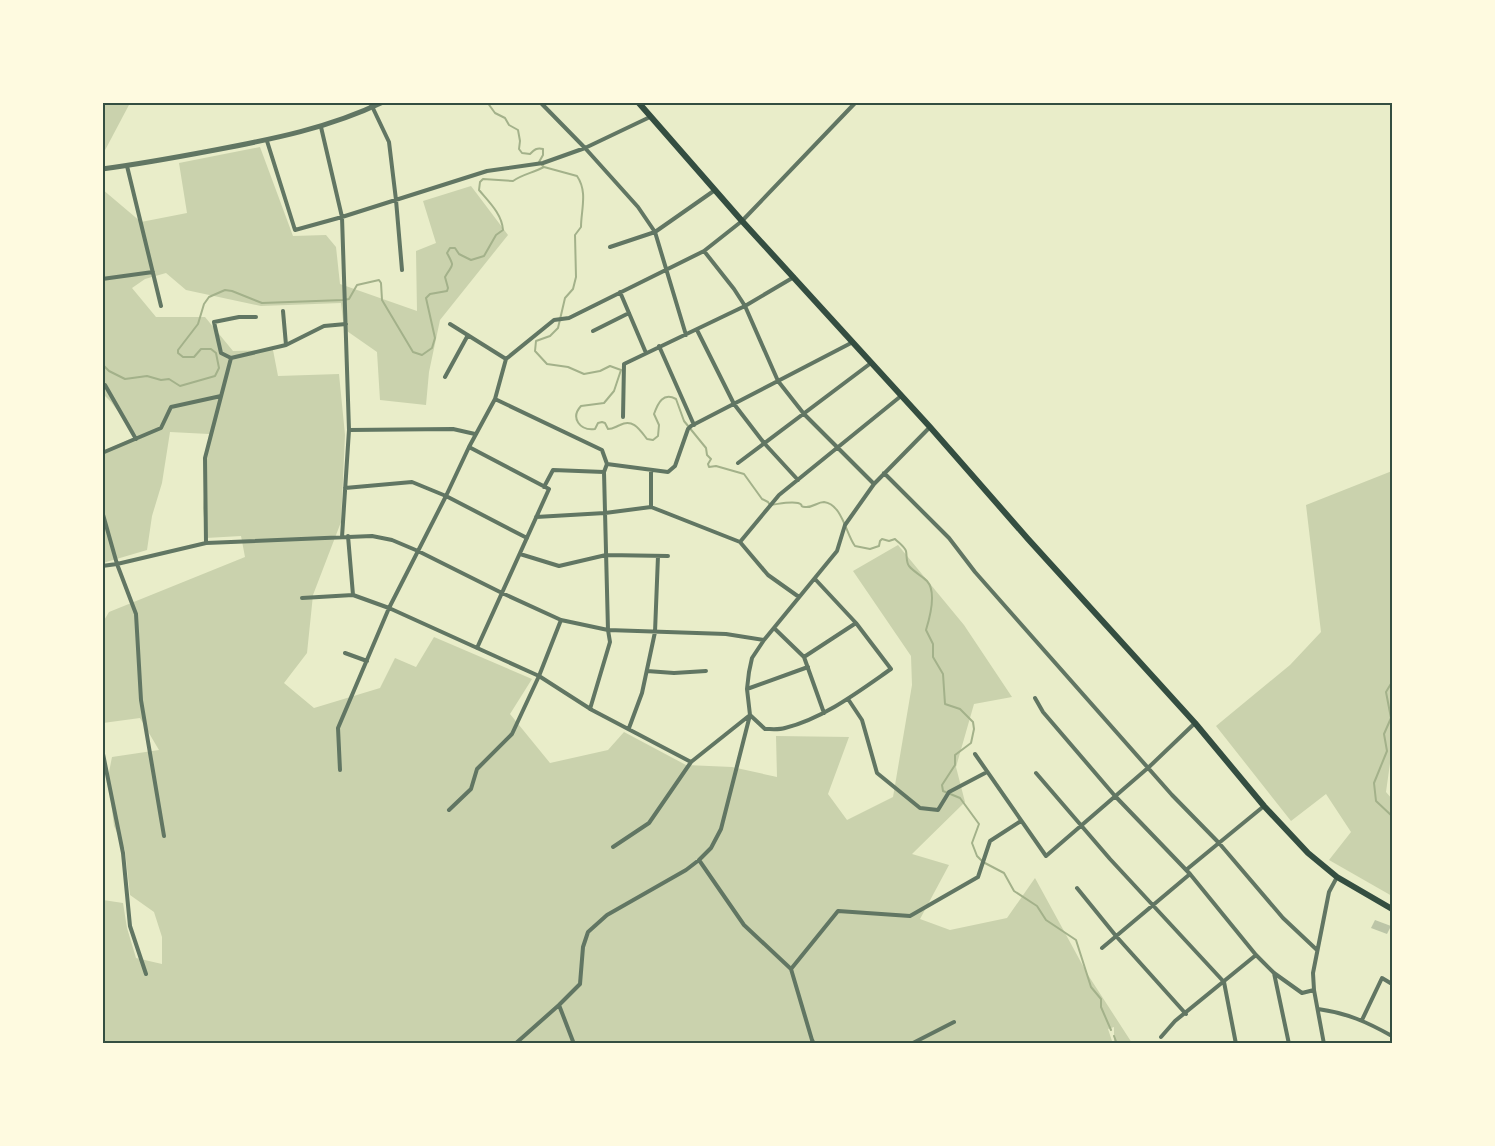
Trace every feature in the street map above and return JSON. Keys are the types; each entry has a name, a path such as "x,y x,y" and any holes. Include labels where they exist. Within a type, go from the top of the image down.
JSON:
{"highway":[{"path":"638,102 742,221 930,427 1028,539 1195,723 1264,806 1308,853 1337,877 1392,909"}],"street":[{"path":"102,169 159,162 267,141 321,127 371,105 383,102"},
{"path":"540,102 585,148 638,207 655,232 686,335"},
{"path":"340,770 338,728 389,608 494,399 506,359 554,320 568,318 704,251 742,221 856,102"},
{"path":"371,105 389,142 402,270"},
{"path":"267,141 295,230 487,171 538,165 585,148 650,116"},
{"path":"321,127 342,217 349,430 342,537"},
{"path":"127,166 161,306"},
{"path":"610,247 655,232 715,190"},
{"path":"704,251 745,306 778,381 804,414 874,484"},
{"path":"102,279 153,272"},
{"path":"623,417 624,364 745,306 794,277"},
{"path":"620,292 646,353"},
{"path":"283,310 286,345"},
{"path":"593,331 629,313"},
{"path":"256,317 239,317 214,322 222,353 231,358 286,345 324,326 346,324"},
{"path":"450,324 506,359"},
{"path":"697,330 734,404 764,443 798,480"},
{"path":"445,377 468,335"},
{"path":"607,464 668,472 675,466 691,427 853,342"},
{"path":"659,346 691,427"},
{"path":"206,543 205,458 231,358"},
{"path":"738,463 871,363"},
{"path":"106,385 136,439"},
{"path":"102,453 161,428 171,407 221,396"},
{"path":"740,542 779,496 901,396"},
{"path":"494,399 602,450 607,464 604,472 608,630 610,642 590,709"},
{"path":"515,1044 580,984 583,947 588,932 607,914 686,870 700,860 711,848 721,829 750,715 747,689 748,672 752,658 764,640 816,579 837,551 845,525 874,484 930,427"},
{"path":"349,430 453,429 475,434"},
{"path":"469,447 549,489 477,648"},
{"path":"544,487 553,470 604,472"},
{"path":"651,470 651,507"},
{"path":"884,473 949,538 975,572 1172,794 1219,843 1283,918 1317,950"},
{"path":"345,488 412,482 446,496 527,538"},
{"path":"536,517 605,513 651,507 740,542 768,575 799,597"},
{"path":"102,511 117,564 136,614 141,700 164,836"},
{"path":"348,536 353,595"},
{"path":"102,566 206,543 372,536 392,540 418,551 502,594 561,620 608,630 726,634 764,640"},
{"path":"520,554 559,566 606,555 668,556"},
{"path":"629,728 642,693 656,632 658,556"},
{"path":"750,715 765,729 783,729 824,713 891,669 856,623 816,579"},
{"path":"302,598 353,595 389,608 539,676 590,709 691,762"},
{"path":"449,810 471,789 477,769 512,734 539,676 561,620"},
{"path":"804,657 856,623"},
{"path":"774,628 804,657 824,713"},
{"path":"345,653 367,661"},
{"path":"747,689 808,667"},
{"path":"647,670 674,673 706,671"},
{"path":"848,698 862,720 877,773 920,808 938,810 948,793 987,772"},
{"path":"1035,698 1043,712 1115,796 1190,874 1256,955 1274,973 1302,993 1314,990"},
{"path":"613,847 648,823 691,762 750,715"},
{"path":"975,754 1046,856 1149,767 1195,723"},
{"path":"102,748 122,852 130,926 146,974"},
{"path":"1036,773 1080,826 1224,982 1236,1044"},
{"path":"1186,870 1264,806"},
{"path":"791,969 838,911 910,916 978,876 990,841 1022,821"},
{"path":"700,860 744,925 791,969 814,1044"},
{"path":"1102,948 1190,874"},
{"path":"1324,1044 1314,990 1313,973 1329,892 1337,877"},
{"path":"1077,888 1116,936 1186,1014"},
{"path":"1161,1037 1175,1021 1186,1014 1256,955"},
{"path":"1274,973 1288,1044"},
{"path":"1362,1020 1382,978 1392,984"},
{"path":"559,1005 574,1044"},
{"path":"1318,1009 1338,1011 1362,1020 1392,1036"},
{"path":"911,1044 954,1022"}],"green space":[{"path":"102,103 130,103 103,154"},
{"path":"260,147 293,236 326,235 336,247 340,284 417,311 416,251 436,243 423,201 471,186 508,235 440,320 429,372 426,405 380,400 377,352 344,329 341,303 261,306 186,290 166,273 145,279 132,288 156,317 205,317 233,351 273,350 278,376 339,374 345,435 341,522 313,595 307,653 284,683 314,708 380,688 395,658 416,667 434,637 532,679 510,714 550,763 608,750 624,732 686,765 732,767 777,777 776,736 849,737 828,794 847,820 893,797 912,685 911,656 853,571 898,545 964,625 1012,697 974,704 956,767 965,802 912,854 949,865 920,919 950,930 1007,918 1035,878 1088,975 1132,1043 1114,1043 1114,1027 1108,1029 1113,1044 103,1043 103,900 123,903 127,928 136,958 162,964 162,937 154,912 130,895 125,850 114,826 108,777 112,757 159,750 140,718 103,723 103,622 109,612 245,557 241,536 206,538 203,508 209,434 170,432 162,483 152,516 147,550 103,563 103,451 137,436 103,394 102,189 141,222 187,213 179,163"},
{"path":"1392,471 1392,749 1386,792 1392,799 1392,896 1329,860 1351,832 1326,794 1291,821 1216,726 1290,665 1321,632 1306,505"}],"building":[{"path":"1375,920 1391,926 1387,934 1371,928"}],"waterway":[{"path":"487,102 495,113 505,118 509,125 518,130 519,149 522,153 530,154 534,150 543,149 543,155 539,162 544,167 577,176 582,188 581,227 575,235 576,277 573,289 565,298 558,328 550,336 536,341 535,351 547,364 568,367 584,374 600,371 610,366 621,370 614,391 604,403 581,406 576,415 578,423 590,429 595,429 598,423 602,422 605,423 608,429 629,423 636,426 647,439 653,440 658,436 659,425 654,414 659,403 664,398 671,397 676,399 684,421 706,448 707,455 711,459 708,464 709,467 716,466 744,474 762,499 770,505 788,502 795,502 803,507 813,506 822,502 830,504 843,520 855,546 870,549 879,546 882,539 889,541 895,539 903,546 909,566 927,581 932,591 932,605 926,630 933,644 933,657 943,674 945,704 960,709 973,722 974,729 971,743 955,755 955,765 942,785 943,791 960,798 979,824 972,843 977,856 983,862 1004,873 1014,891 1037,906 1046,920 1076,940 1091,987 1101,999 1101,1007 1111,1030"},
{"path":"102,364 109,371 125,379 147,376 161,380 169,379 180,386 215,376 219,368 216,353 211,349 201,349 194,357 183,357 178,353 178,350 198,324 204,304 209,297 225,290 262,303 343,300 349,299 357,285 379,280 381,283 382,300 413,352 422,355 432,348 435,338 426,298 430,294 447,291 445,277 452,265 447,253 450,248 455,248 459,254 471,260 484,256 496,235 503,230 498,213 479,190 480,182 483,179 513,181 544,167"},
{"path":"1392,623 1392,631"},
{"path":"1392,682 1386,692 1391,718 1384,734 1387,751 1374,783 1376,801 1392,816"},
{"path":"1114,1036 1117,1044"}]}
